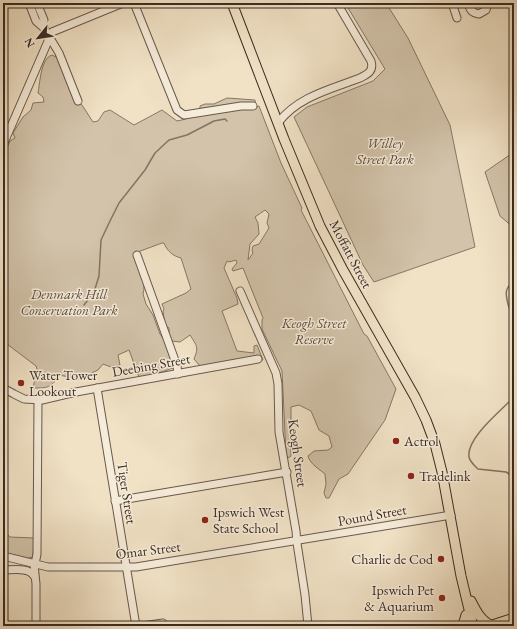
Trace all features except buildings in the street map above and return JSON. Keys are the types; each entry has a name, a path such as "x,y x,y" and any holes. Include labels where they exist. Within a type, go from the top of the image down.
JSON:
{"main road":[{"name":"Moffatt Street","path":"232,3 278,123 312,208 330,248 415,397 426,420 435,444 442,472 461,576"},
{"path":"461,576 468,626"},
{"path":"461,576 476,611 484,622 492,625 514,618"},
{"path":"461,576 473,626"},
{"path":"492,625 514,614"},
{"path":"461,626 466,615"}],"street":[{"path":"29,3 36,21 44,28 59,53 78,101"},
{"path":"37,3 44,20 44,28"},
{"path":"3,145 52,32 122,3"},
{"path":"134,3 174,106 177,110 184,115 241,106 253,106"},
{"path":"278,123 284,115 302,101 369,74 372,65 337,3"},
{"path":"452,3 457,18"},
{"path":"469,3 473,12 479,14 486,10 488,3"},
{"path":"137,255 177,366 178,374"},
{"name":"Keogh Street","path":"240,291 276,373 278,384 279,432 287,472 308,626"},
{"name":"Deebing Street","path":"3,388 24,399 38,400 258,359"},
{"name":"Tiger Street","path":"97,388 136,626"},
{"path":"36,626 38,400"},
{"path":"115,502 287,472"},
{"name":"Pound Street","path":"297,540 451,515"},
{"name":"Omar Street","path":"3,556 36,565 52,567 126,568 297,540"},
{"path":"3,570 28,570 32,573 36,582"},
{"path":"142,626 163,622"}],"green space":[{"name":"Willey Street Park","path":"345,3 386,3 408,38 450,125 475,247 374,282 363,265 294,117 307,107 373,81 385,69"},
{"name":"Denmark Hill Conservation Park","path":"52,55 60,59 77,101 82,105 93,122 98,121 104,112 110,110 134,125 162,110 177,121 186,119 188,115 200,110 200,106 205,104 214,104 227,98 255,100 256,107 259,106 281,163 302,208 301,210 364,334 367,336 396,389 385,420 348,474 339,479 329,498 326,498 324,493 326,484 325,474 313,464 308,456 314,451 328,450 332,447 329,436 319,430 311,411 299,405 291,407 291,456 288,458 286,454 282,371 262,329 263,318 243,268 233,271 232,269 237,263 236,260 229,262 227,261 224,268 237,298 238,304 222,311 237,351 254,353 254,346 257,345 263,360 259,360 257,357 200,366 194,359 196,347 190,335 180,342 172,341 169,335 169,328 165,325 164,309 162,304 186,293 191,289 181,258 171,253 164,243 135,253 134,257 143,280 143,294 146,304 153,315 160,334 166,343 173,368 147,377 139,377 129,350 118,355 120,365 111,367 103,364 98,370 79,379 59,375 54,383 49,386 33,388 37,369 36,366 3,341 3,157 10,141 15,138 13,133 23,117 31,110 33,103 44,102 43,97 38,93 43,65 48,57","holes":["265,210 269,214 267,223 269,228 259,244 253,246 253,253 248,260 250,244 259,234 258,223 255,217"]},
{"path":"514,152 514,228 500,216 485,172"},
{"path":"3,530 10,537 34,538 33,557 28,558 3,552"}],"waterway":[{"path":"84,305 94,292 99,276 101,240 119,203 145,170 155,153 169,140 187,135 214,121 225,119 227,121"},
{"path":"514,280 507,288 506,294 511,314 514,319"},
{"path":"514,397 479,433 473,441 469,457 471,462 478,469 506,472 514,477"}],"place":[{"name":"Water Tower Lookout","path":"21,383"},
{"name":"Actrol","path":"396,441"},
{"name":"Tradelink","path":"411,476"},
{"name":"Ipswich West State School","path":"205,520"},
{"name":"Charlie de Cod","path":"441,559"},
{"name":"Ipswich Pet & Aquarium","path":"442,598"}],"park label":[{"name":"Keogh Street Reserve","path":"314,332"}]}
